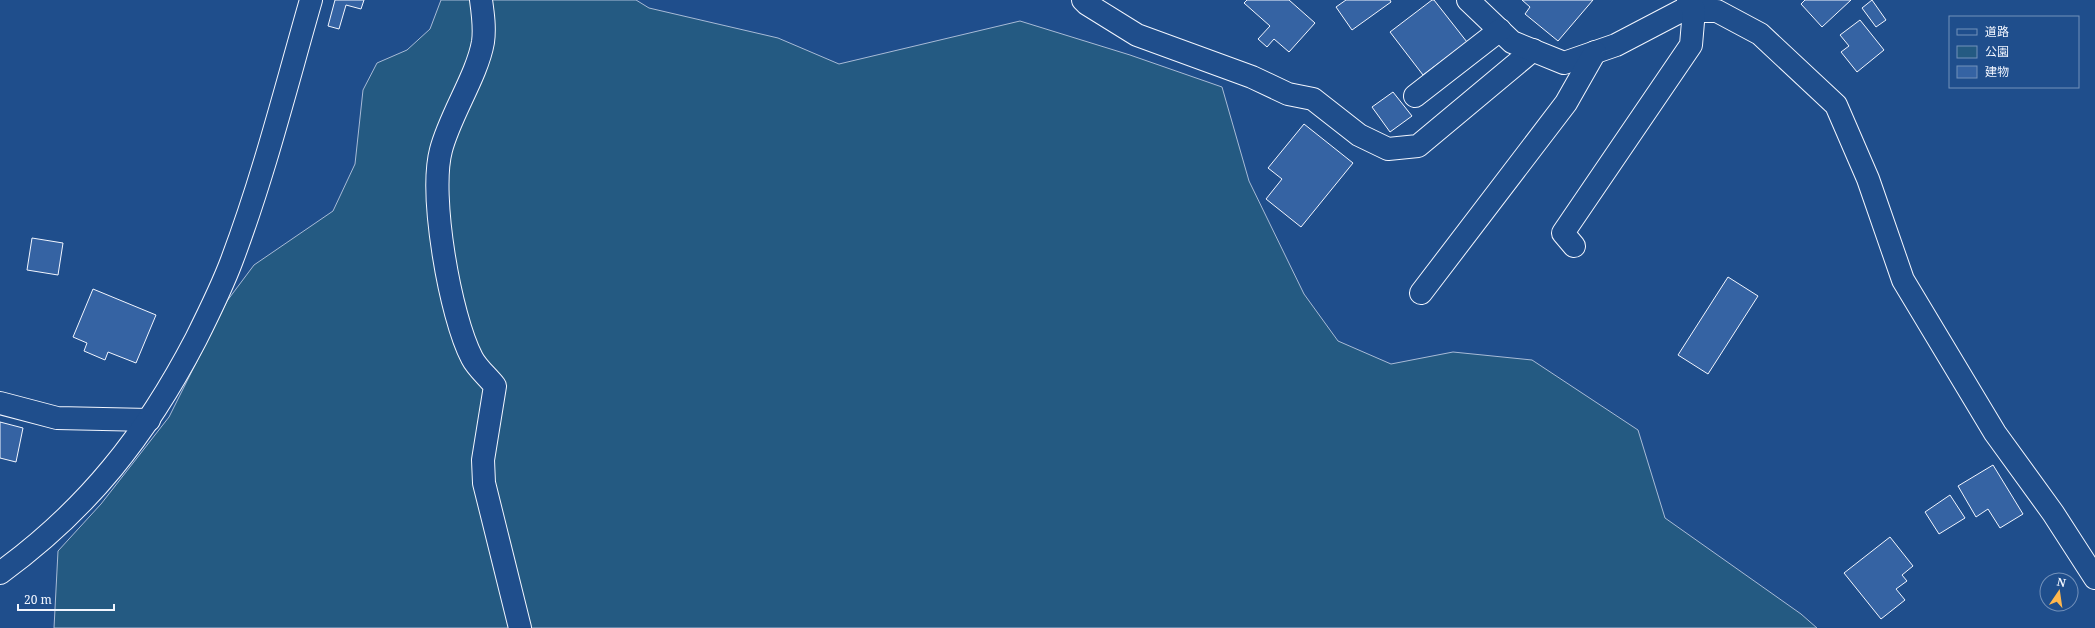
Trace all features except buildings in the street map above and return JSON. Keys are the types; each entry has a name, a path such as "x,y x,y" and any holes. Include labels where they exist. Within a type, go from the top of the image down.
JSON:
{"street":[{"path":"0,573 32,549 76,509 113,469 149,420 175,378 217,296 232,260 261,172 311,0"},
{"path":"481,0 484,16 483,43 441,150 437,182 438,203 455,312 472,359 495,386 483,460 484,483 520,628"},
{"path":"1083,0 1137,35 1252,78 1288,94 1313,99 1359,135 1388,149 1418,146 1533,50"},
{"path":"1468,0 1512,42 1564,63 1616,45 1691,5 1717,11 1760,34 1836,105 1868,179 1903,280 1995,433 2054,513 2095,578"},
{"path":"1574,246 1563,233 1691,45 1691,5"},
{"path":"1415,96 1500,30"},
{"path":"1421,293 1566,103 1595,52"},
{"path":"0,403 56,418 149,420"}],"green space":[{"path":"441,0 636,0 649,8 778,38 839,64 1020,21 1130,55 1222,87 1249,181 1304,294 1338,341 1391,364 1453,352 1532,360 1638,430 1665,518 1801,614 1817,628 54,628 58,551 101,504 169,417 227,301 254,265 333,211 355,164 363,90 377,63 407,50 430,29"}]}
